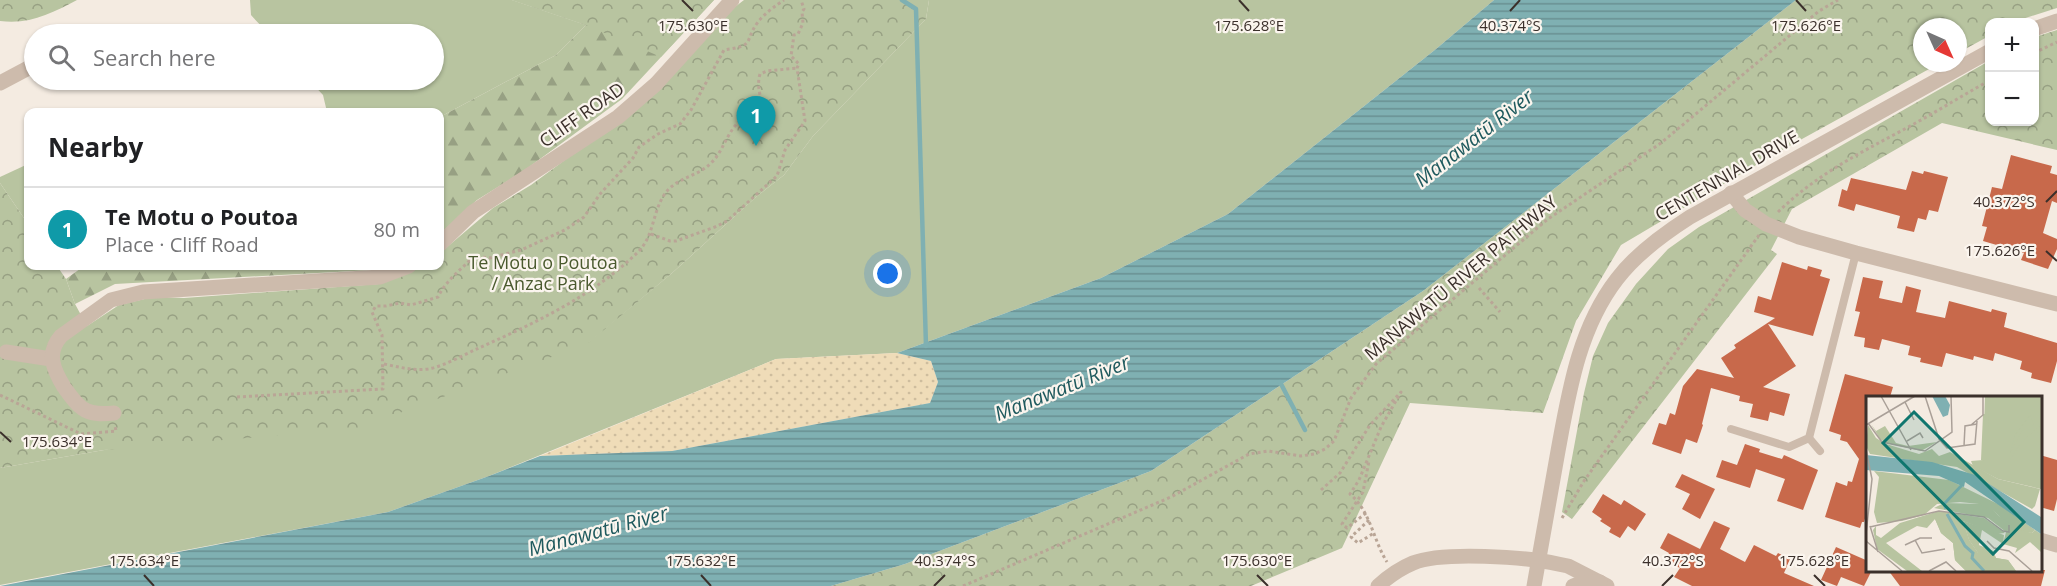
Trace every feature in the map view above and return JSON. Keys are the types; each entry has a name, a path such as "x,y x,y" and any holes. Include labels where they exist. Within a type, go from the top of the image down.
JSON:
{"street":[{"name":"CLIFF ROAD","path":"444,240 473,212 618,117 656,84 732,0"},
{"path":"2039,27 2057,21"},
{"name":"CENTENNIAL DRIVE","path":"1534,586 1578,354 1593,317 1617,278 1661,236 1731,193 1985,53"},
{"path":"0,83 24,70"},
{"path":"1731,193 1745,210 1766,224 1856,253 2057,304"},
{"path":"114,413 90,412 82,409 59,378 51,359 55,343 111,300 143,292 380,277 398,270"},
{"path":"6,352 51,359"},
{"path":"2042,541 2057,545"},
{"path":"1378,586 1414,563 1439,558 1492,557 1569,566 1603,584"},
{"path":"1572,586 1581,583 1603,584"}],"lane":[{"path":"1809,438 1856,253"},
{"path":"1731,429 1789,447 1809,438"},
{"path":"1809,438 1820,451"}],"path":[{"path":"237,397 383,389 382,335 372,312 376,306 400,303 411,305 438,297 444,285 474,256 490,258 521,250 565,230 584,217 600,194 633,158 639,147 658,134 680,124 692,111 724,50 741,47 749,41 758,22 784,0"},
{"path":"651,234 670,242 676,242 716,227 727,221 777,176 785,150 805,121 798,68 800,64 791,56 794,35 798,34 803,22 804,9 801,0"},
{"name":"MANAWATŪ RIVER PATHWAY","path":"963,586 1171,497 1249,454 1268,451 1301,456 1325,449 1334,441 1351,398 1376,364 1548,219 1660,143 1819,11 1838,0"},
{"path":"2039,50 2057,42"},
{"path":"383,364 412,370 430,369 518,331 562,308 597,285 639,251 651,234 656,212 664,195 677,181 693,175 710,164 719,155 736,122 747,118 744,114 746,111 753,113 755,105 760,104 757,90 760,74 767,71 798,68"},
{"path":"1544,525 1552,526 1559,522 1584,481 1766,224 1799,191 1829,170 1985,82"},
{"path":"1479,288 1500,312"},
{"path":"1321,490 1340,473 1370,425 1401,392 1381,426 1359,480 1350,494 1366,513 1378,548 1390,567"},
{"path":"0,395 81,434 116,431 114,413"},
{"path":"1366,513 1347,528 1342,524 1363,492 1370,455"},
{"path":"1369,520 1351,537 1358,543 1374,533"}],"green space":[{"path":"0,0 77,0 31,20 11,22 0,21"},
{"path":"250,0 512,0 586,25 556,55 444,115 444,108 326,108 323,95 318,90 444,90 444,24 260,24 251,15"},
{"path":"512,0 714,0 622,99 525,170 477,200 444,230 444,115 556,55 586,25"},
{"path":"512,0 714,0 661,57 586,25"},
{"name":"Te Motu o Poutoa / Anzac Park","path":"744,0 929,0 926,19 813,136 784,175 587,344 356,429 104,450 0,468 0,183 24,218 24,270 60,270 87,326 119,305 153,297 184,298 379,284 414,270 444,270 444,250 493,208 531,185 592,140"},
{"path":"929,0 1494,0 1436,49 1228,214 1101,278 897,353 776,359 489,476 388,512 0,585 0,468 104,450 587,343 671,274 756,197 784,175 813,136 926,19"},
{"path":"1796,0 2057,0 2057,8 2026,18 1985,18 1985,38 1967,48 1967,18 1913,18 1913,72 1924,72 1773,155 1621,245 1576,321 1543,413 1410,403 1342,548 1251,586 831,586 905,564 1151,471 1423,291"},
{"path":"2057,30 2057,150 1942,123 1792,209 1771,250 1777,254 1572,519 1562,512 1593,356 1608,323 1636,284 1668,249 1699,227 1985,63 1985,126 2039,126 2039,36"},
{"path":"24,166 24,218 0,183 0,177"},
{"path":"78,270 372,270 115,284 75,304 66,279"}],"sand":[{"path":"897,353 931,361 938,382 930,403 672,451 540,456 776,359"}],"water":[{"name":"Manawatū River","path":"1494,0 1796,0 1423,291 1151,471 905,564 831,586 0,586 388,512 540,456 672,451 930,403 938,382 931,361 897,353 1101,278 1228,214 1436,49"}],"building":[{"path":"2011,155 2052,166 2050,173 2057,175 2057,203 2052,201 2043,233 2057,239 2057,249 2048,269 2021,260 2024,253 1983,241 1987,227 1982,226 1992,187 2002,189"},
{"path":"1912,171 1923,174 1924,171 1948,177 1938,212 1929,210 1926,220 1918,218 1914,232 1897,228 1900,216 1856,204 1854,211 1838,206 1842,189 1847,191 1851,178 1906,190"},
{"path":"1782,262 1807,270 1808,266 1822,270 1820,276 1830,279 1813,336 1768,324 1796,366 1763,387 1790,394 1784,416 1770,412 1768,421 1750,417 1753,404 1739,401 1740,396 1711,388 1697,443 1686,439 1681,454 1652,444 1659,423 1666,425 1670,413 1675,415 1683,386 1697,369 1734,378 1721,358 1736,348 1734,345 1775,318 1754,312 1758,296 1771,300"},
{"path":"1863,277 1883,281 1879,298 1902,303 1906,286 1921,290 1916,312 1945,318 1949,301 1991,312 1992,309 2007,313 2004,327 2057,343 2057,361 2051,383 2031,378 2032,373 2020,369 2022,361 1995,353 1993,361 1974,356 1973,360 1946,353 1942,367 1920,362 1921,358 1908,355 1910,346 1882,339 1879,350 1864,347 1865,338 1854,336 1860,312 1855,311"},
{"path":"1845,374 1893,387 1890,396 1866,396 1866,515 1860,528 1825,517 1836,482 1847,486 1848,481 1852,482 1859,459 1847,442 1840,440 1841,435 1829,431"},
{"path":"1745,444 1760,449 1759,452 1782,459 1784,455 1818,470 1803,510 1777,501 1785,479 1756,469 1750,488 1716,477 1722,460 1737,465"},
{"path":"2042,456 2057,460 2057,499 2054,511 2042,508"},
{"path":"1682,474 1715,489 1700,519 1682,509 1690,494 1675,487"},
{"path":"1603,494 1621,505 1624,500 1646,514 1635,531 1628,526 1620,538 1609,532 1611,528 1592,512"},
{"path":"1714,521 1730,528 1720,549 1745,562 1754,545 1776,556 1778,553 1790,559 1784,573 1814,586 1692,586 1674,577 1680,568 1665,561 1669,553 1660,548 1668,533 1700,549"},
{"path":"1836,547 1866,560 1866,571 1872,571 1864,586 1841,577 1837,586 1821,580"},
{"path":"2045,570 2041,586 1900,586 1889,571"}],"waterway":[{"path":"902,0 916,9 926,346"},
{"path":"1280,382 1305,430"}],"place":[{"name":"Te Motu o Poutoa","path":"756,146"}]}
